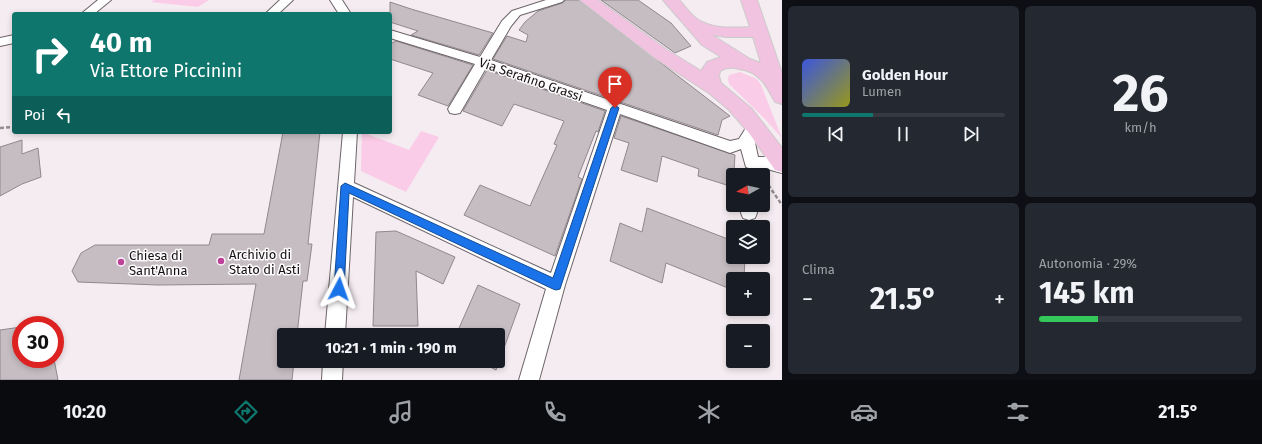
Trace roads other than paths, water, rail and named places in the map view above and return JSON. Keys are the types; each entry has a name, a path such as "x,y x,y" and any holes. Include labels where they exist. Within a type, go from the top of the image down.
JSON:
{"main road":[{"path":"588,0 661,54 717,90 740,109 751,133 770,146 782,165"},
{"path":"671,0 708,41 743,63 765,72 780,91"},
{"path":"749,0 780,91"},
{"path":"687,18 705,28 725,33 760,32"},
{"path":"708,41 713,54 712,68 709,76 711,82 717,90"},
{"path":"712,68 723,62 743,63"}],"street":[{"path":"90,12 105,0"},
{"path":"273,12 286,0"},
{"path":"336,0 344,12"},
{"path":"455,109 506,24 516,13 558,0"},
{"name":"Via Serafino Grassi","path":"392,35 483,62 730,147 744,143 751,133"},
{"path":"0,42 12,39"},
{"path":"529,380 556,285 615,108"},
{"path":"751,133 751,168"},
{"path":"335,328 350,134"},
{"path":"754,168 767,163 782,165"},
{"path":"345,186 556,285"},
{"path":"332,380 333,368"}],"place":[{"name":"Archivio di Stato di Asti","path":"221,261"},
{"name":"Chiesa di Sant'Anna","path":"121,262"}]}
